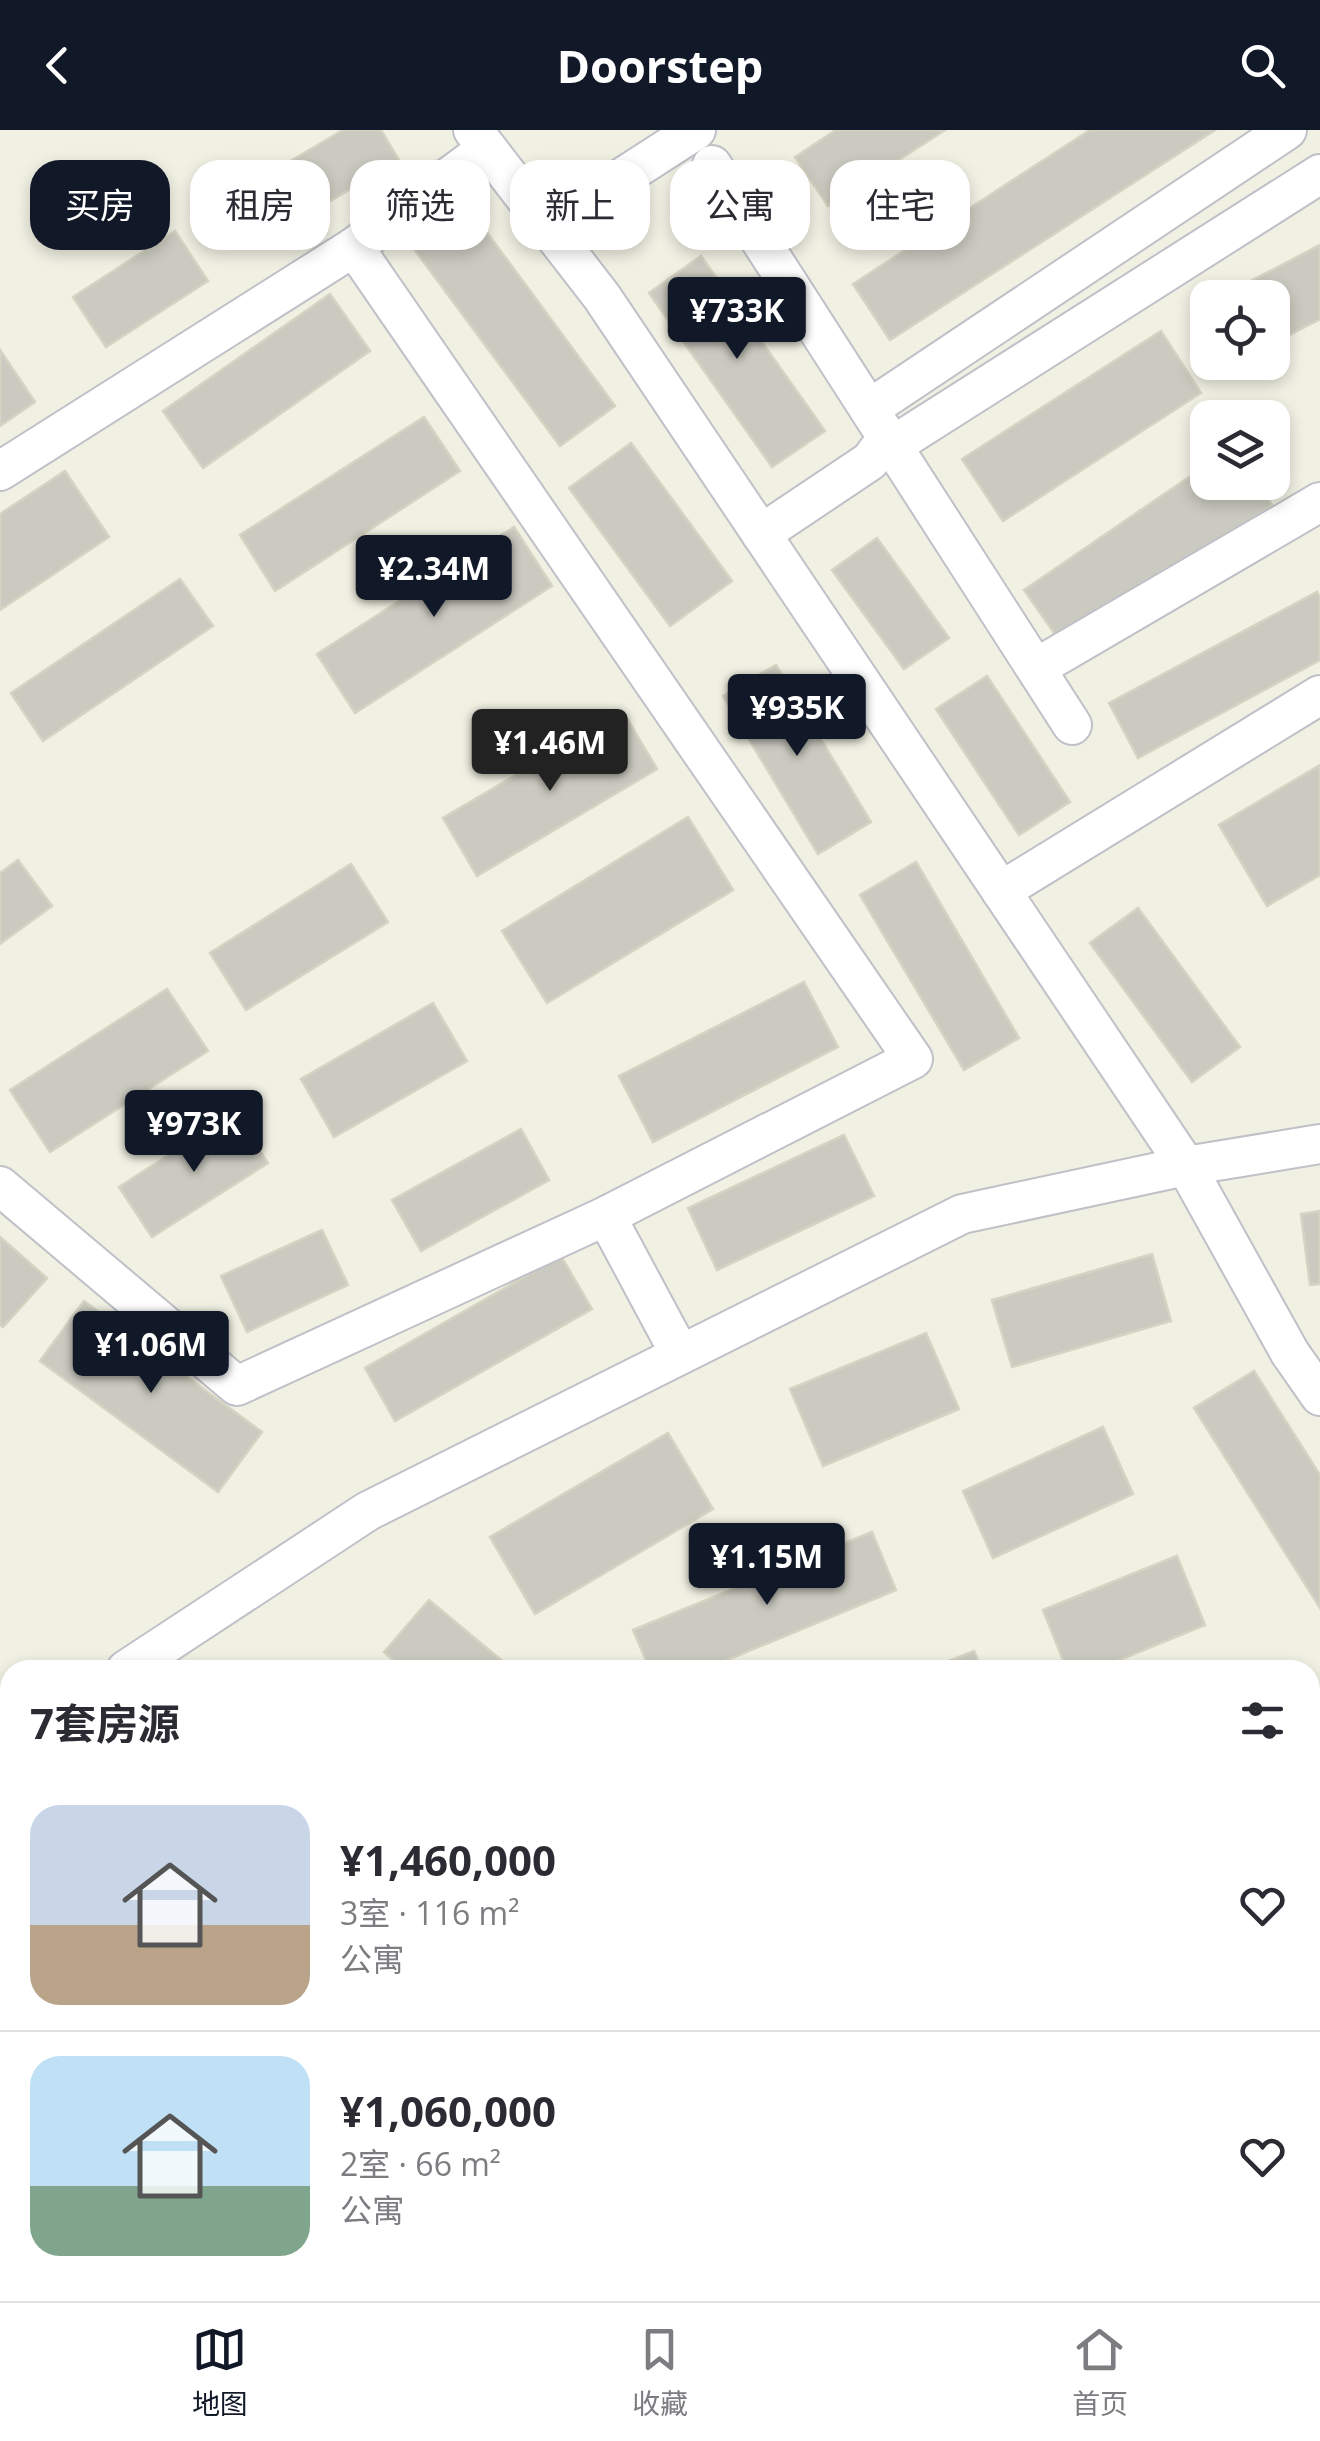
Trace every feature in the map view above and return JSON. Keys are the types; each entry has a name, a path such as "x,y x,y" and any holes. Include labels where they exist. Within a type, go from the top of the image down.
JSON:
{"street":[{"path":"649,160 696,130"},
{"path":"761,534 870,460 883,431 1287,130"},
{"path":"456,160 480,139 510,178"},
{"path":"883,431 1320,174"},
{"path":"0,471 350,250"},
{"path":"0,1186 237,1386 606,1216 914,1059 356,250"},
{"path":"566,250 602,297 1186,1166 1290,1354 1320,1396"},
{"path":"767,250 1072,725"},
{"path":"1036,668 1320,502"},
{"path":"1001,891 1320,696"},
{"path":"141,1660 368,1511 962,1214 1186,1166 1320,1144"},
{"path":"606,1216 680,1354"}],"building":[{"path":"343,130 381,130 399,160 350,160 350,189 330,201 330,160 292,160"},
{"path":"836,130 945,130 899,160 830,160 828,206 810,179 810,160 795,157"},
{"path":"1090,130 1215,130 890,340 853,284 905,250 970,250 970,208"},
{"path":"175,231 208,281 106,347 73,297 146,250 170,250 170,234"},
{"path":"490,237 615,406 560,446 415,250 490,250"},
{"path":"1320,245 1320,319 1290,335 1290,280 1253,280"},
{"path":"701,256 825,431 772,467 649,293"},
{"path":"330,294 370,351 203,468 163,411"},
{"path":"1161,331 1201,393 1003,521 962,459"},
{"path":"0,350 35,402 0,426"},
{"path":"424,417 460,471 275,591 240,535"},
{"path":"631,443 732,581 670,626 569,488"},
{"path":"65,471 109,537 0,610 0,514"},
{"path":"1190,476 1190,500 1269,500 1272,505 1064,647 1024,590"},
{"path":"514,527 552,586 355,713 317,654"},
{"path":"877,538 949,638 904,669 832,570"},
{"path":"180,579 213,626 43,741 11,693"},
{"path":"1317,592 1320,660 1138,758 1109,703"},
{"path":"776,665 871,822 818,854 723,696"},
{"path":"987,676 1070,802 1019,835 936,709"},
{"path":"623,712 657,769 477,876 443,818"},
{"path":"1320,765 1320,875 1267,906 1219,825"},
{"path":"688,817 733,890 547,1003 502,931"},
{"path":"18,860 52,906 0,944 0,873"},
{"path":"916,862 1019,1038 964,1070 860,895"},
{"path":"351,864 388,922 246,1010 210,953"},
{"path":"1138,908 1240,1047 1192,1082 1090,943"},
{"path":"804,982 838,1047 653,1142 619,1076"},
{"path":"167,989 208,1051 50,1152 10,1090"},
{"path":"433,1003 467,1061 334,1137 301,1079"},
{"path":"235,1112 268,1163 152,1237 119,1187"},
{"path":"521,1129 549,1180 421,1251 392,1200"},
{"path":"844,1135 874,1196 717,1270 688,1208"},
{"path":"1320,1211 1320,1284 1310,1285 1301,1214"},
{"path":"322,1230 348,1285 247,1332 221,1276"},
{"path":"0,1237 47,1278 3,1327 0,1325"},
{"path":"1152,1254 1171,1321 1012,1367 992,1300"},
{"path":"561,1256 592,1309 395,1421 365,1368"},
{"path":"84,1301 262,1432 218,1492 40,1361"},
{"path":"926,1333 959,1409 823,1466 790,1389"},
{"path":"1254,1371 1320,1475 1320,1608 1194,1408"},
{"path":"1103,1427 1133,1494 993,1558 963,1491"},
{"path":"668,1433 713,1509 535,1614 490,1537"},
{"path":"872,1532 896,1590 727,1660 646,1660 633,1630"},
{"path":"1177,1556 1205,1625 1119,1660 1063,1660 1043,1610"},
{"path":"429,1600 501,1660 393,1660 384,1652"},
{"path":"974,1651 978,1660 951,1660"}]}
